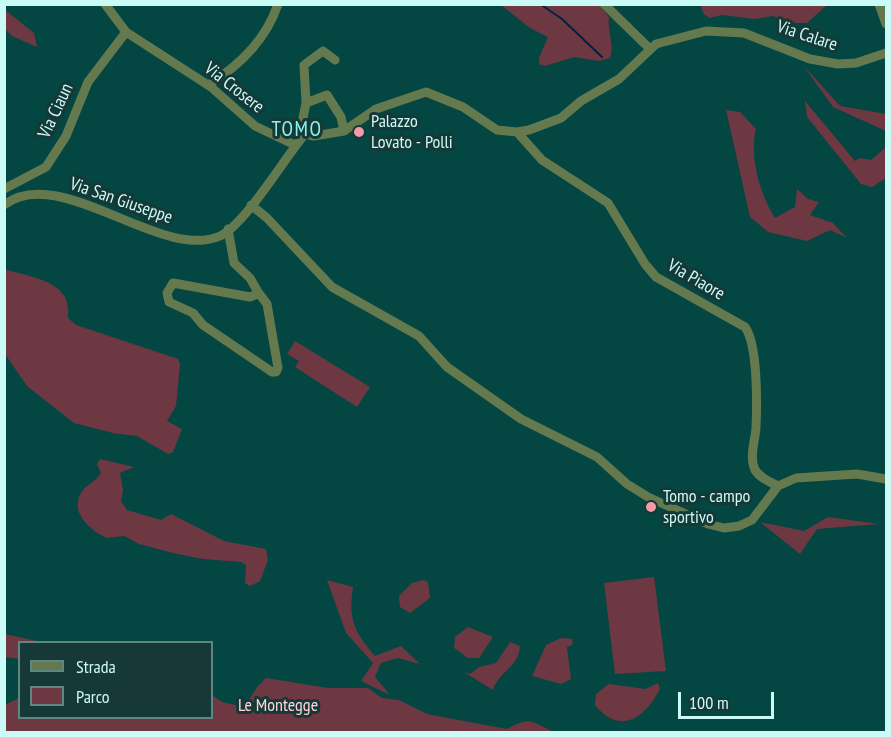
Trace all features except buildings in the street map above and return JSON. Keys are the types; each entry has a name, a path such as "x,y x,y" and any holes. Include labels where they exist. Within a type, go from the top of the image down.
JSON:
{"street":[{"path":"105,4 126,32"},
{"path":"208,85 242,61 273,21 278,4"},
{"path":"335,60 323,51 304,65 305,134 314,136 344,131 376,109 426,92 463,107 497,130 517,132 540,127 561,118 581,101 620,79 649,48 603,4"},
{"path":"879,4 886,24"},
{"name":"Via Calare","path":"649,48 662,42 717,29 744,33 810,58 838,64 856,63 886,53"},
{"name":"Via Crosere","path":"126,32 208,85 255,126 295,145"},
{"name":"Via Ciaun","path":"4,189 46,166 66,136 88,82 126,32"},
{"path":"306,103 327,95 341,117 344,131"},
{"name":"Via Piaore","path":"517,132 542,160 608,203 645,264 656,277 745,327 750,333 754,360 756,414 754,465 760,475 778,486"},
{"name":"Via San Giuseppe","path":"4,204 36,194 66,198 159,234 201,240 221,236 251,205 305,134"},
{"path":"251,205 267,218 332,287 419,336 447,367 521,419 597,457 627,484 648,497 708,524 724,528 739,526 752,520 778,486 796,478 869,474 886,479"},
{"path":"228,229 230,252 234,263 250,278 267,304 278,368 276,372 272,372 203,325 193,313 169,302 166,292 173,283 250,297 258,292"}],"green space":[{"path":"700,4 827,5 807,23 796,23 772,16 755,19 722,15 709,18 704,14"},
{"path":"501,5 599,5 609,17 612,49 610,58 599,61 574,57 545,66 539,64 539,58 548,37 530,28"},
{"path":"4,9 34,33 37,47 12,36 5,29"},
{"path":"803,65 840,106 886,114 886,131 833,107"},
{"path":"805,101 855,161 860,158 871,160 886,147 886,178 872,187 861,184 807,117"},
{"path":"726,110 740,112 756,129 754,151 757,175 775,218 795,207 797,189 808,199 819,202 810,215 833,223 847,238 830,230 807,241 768,232 750,217"},
{"path":"4,269 38,278 57,288 68,305 68,318 76,325 178,359 180,364 176,406 167,421 182,429 173,452 168,454 137,436 113,433 74,423 27,386 5,354"},
{"path":"295,341 370,387 357,407 295,367 299,361 287,354"},
{"path":"100,459 134,467 120,473 123,490 121,501 127,510 161,520 171,514 224,541 266,549 268,560 260,581 250,586 245,583 246,565 241,562 203,559 139,544 124,536 107,538 100,535 83,519 78,505 83,490 101,473 97,464"},
{"path":"828,517 879,524 817,529 800,554 760,522 804,531"},
{"path":"654,577 666,671 615,674 604,583"},
{"path":"327,580 353,587 351,608 354,624 357,632 375,656 401,646 420,664 398,658 381,663 375,677 390,695 361,681 373,663 346,633"},
{"path":"423,580 428,582 430,598 410,613 400,607 399,596 412,583"},
{"path":"468,627 493,637 479,658 468,658 454,648 455,637"},
{"path":"5,634 36,641 18,641 18,659 5,657"},
{"path":"561,638 573,639 572,645 567,647 571,679 561,684 532,676 546,645"},
{"path":"510,642 520,646 519,653 493,690 464,672 470,674 479,667 496,663"},
{"name":"Le Montegge","path":"266,678 328,688 368,688 382,698 399,700 427,714 507,729 526,721 554,732 5,732 5,705 18,698 18,719 213,719 213,696 222,702 244,707"},
{"path":"658,683 660,689 654,699 647,708 631,720 614,720 595,705 596,694 609,684 645,689"}],"waterway":[{"path":"540,4 562,19 602,57"}],"place":[{"name":"Palazzo Lovato - Polli","path":"359,132"},
{"name":"Tomo - campo sportivo","path":"651,507"}],"district":[{"name":"TOMO","path":"297,130"}]}
